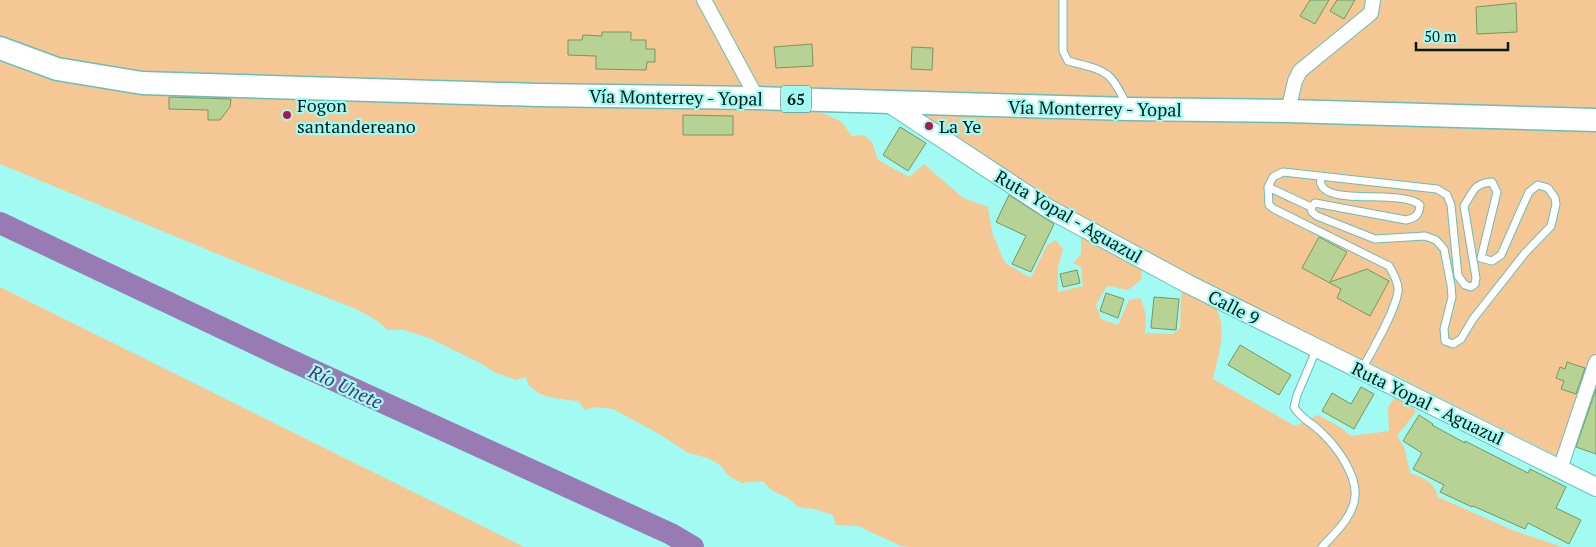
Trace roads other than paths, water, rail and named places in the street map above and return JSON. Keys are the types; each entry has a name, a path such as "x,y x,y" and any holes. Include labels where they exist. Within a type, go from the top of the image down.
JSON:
{"highway":[{"name":"Vía Monterrey - Yopal","path":"0,48 56,69 142,83 537,95 887,102"}],"street":[{"path":"704,0 757,98"},
{"path":"1288,111 1295,81 1300,71 1371,13 1373,0"},
{"path":"1560,469 1596,362"}],"lane":[{"path":"1063,0 1063,51 1068,61 1100,69 1109,76 1117,84 1129,109"},
{"path":"887,102 1596,120"},
{"name":"Ruta Yopal - Aguazul","path":"887,102 1049,209 1188,284 1596,487"},
{"path":"1268,188 1311,207 1312,212 1316,216 1375,238 1425,236 1436,240 1444,249 1451,285 1452,297 1444,329 1445,341 1453,344 1461,339 1474,319 1525,253 1551,226 1556,204 1555,198 1548,188 1538,185 1529,192 1501,255 1492,261 1481,258 1497,192 1492,182 1482,182 1477,185 1464,206 1476,278 1475,284 1471,287 1466,285 1458,276 1451,205 1447,195 1437,189 1283,172 1273,177 1268,188 1270,205 1274,209 1389,266 1395,277 1398,289 1396,302 1362,370"},
{"path":"1311,207 1316,202 1406,220 1417,216 1420,212 1420,205 1415,201 1404,198 1340,196 1324,189 1321,184 1321,176"},
{"path":"1317,348 1297,395 1294,407 1300,416 1322,432 1340,454 1351,473 1355,496 1350,512 1343,523 1322,547"}],"waterway":[{"name":"Río Unete","path":"0,223 279,355 671,534 693,547"}],"place":[{"name":"Fogon santandereano","path":"287,115"},
{"name":"La Ye","path":"929,126"}]}
